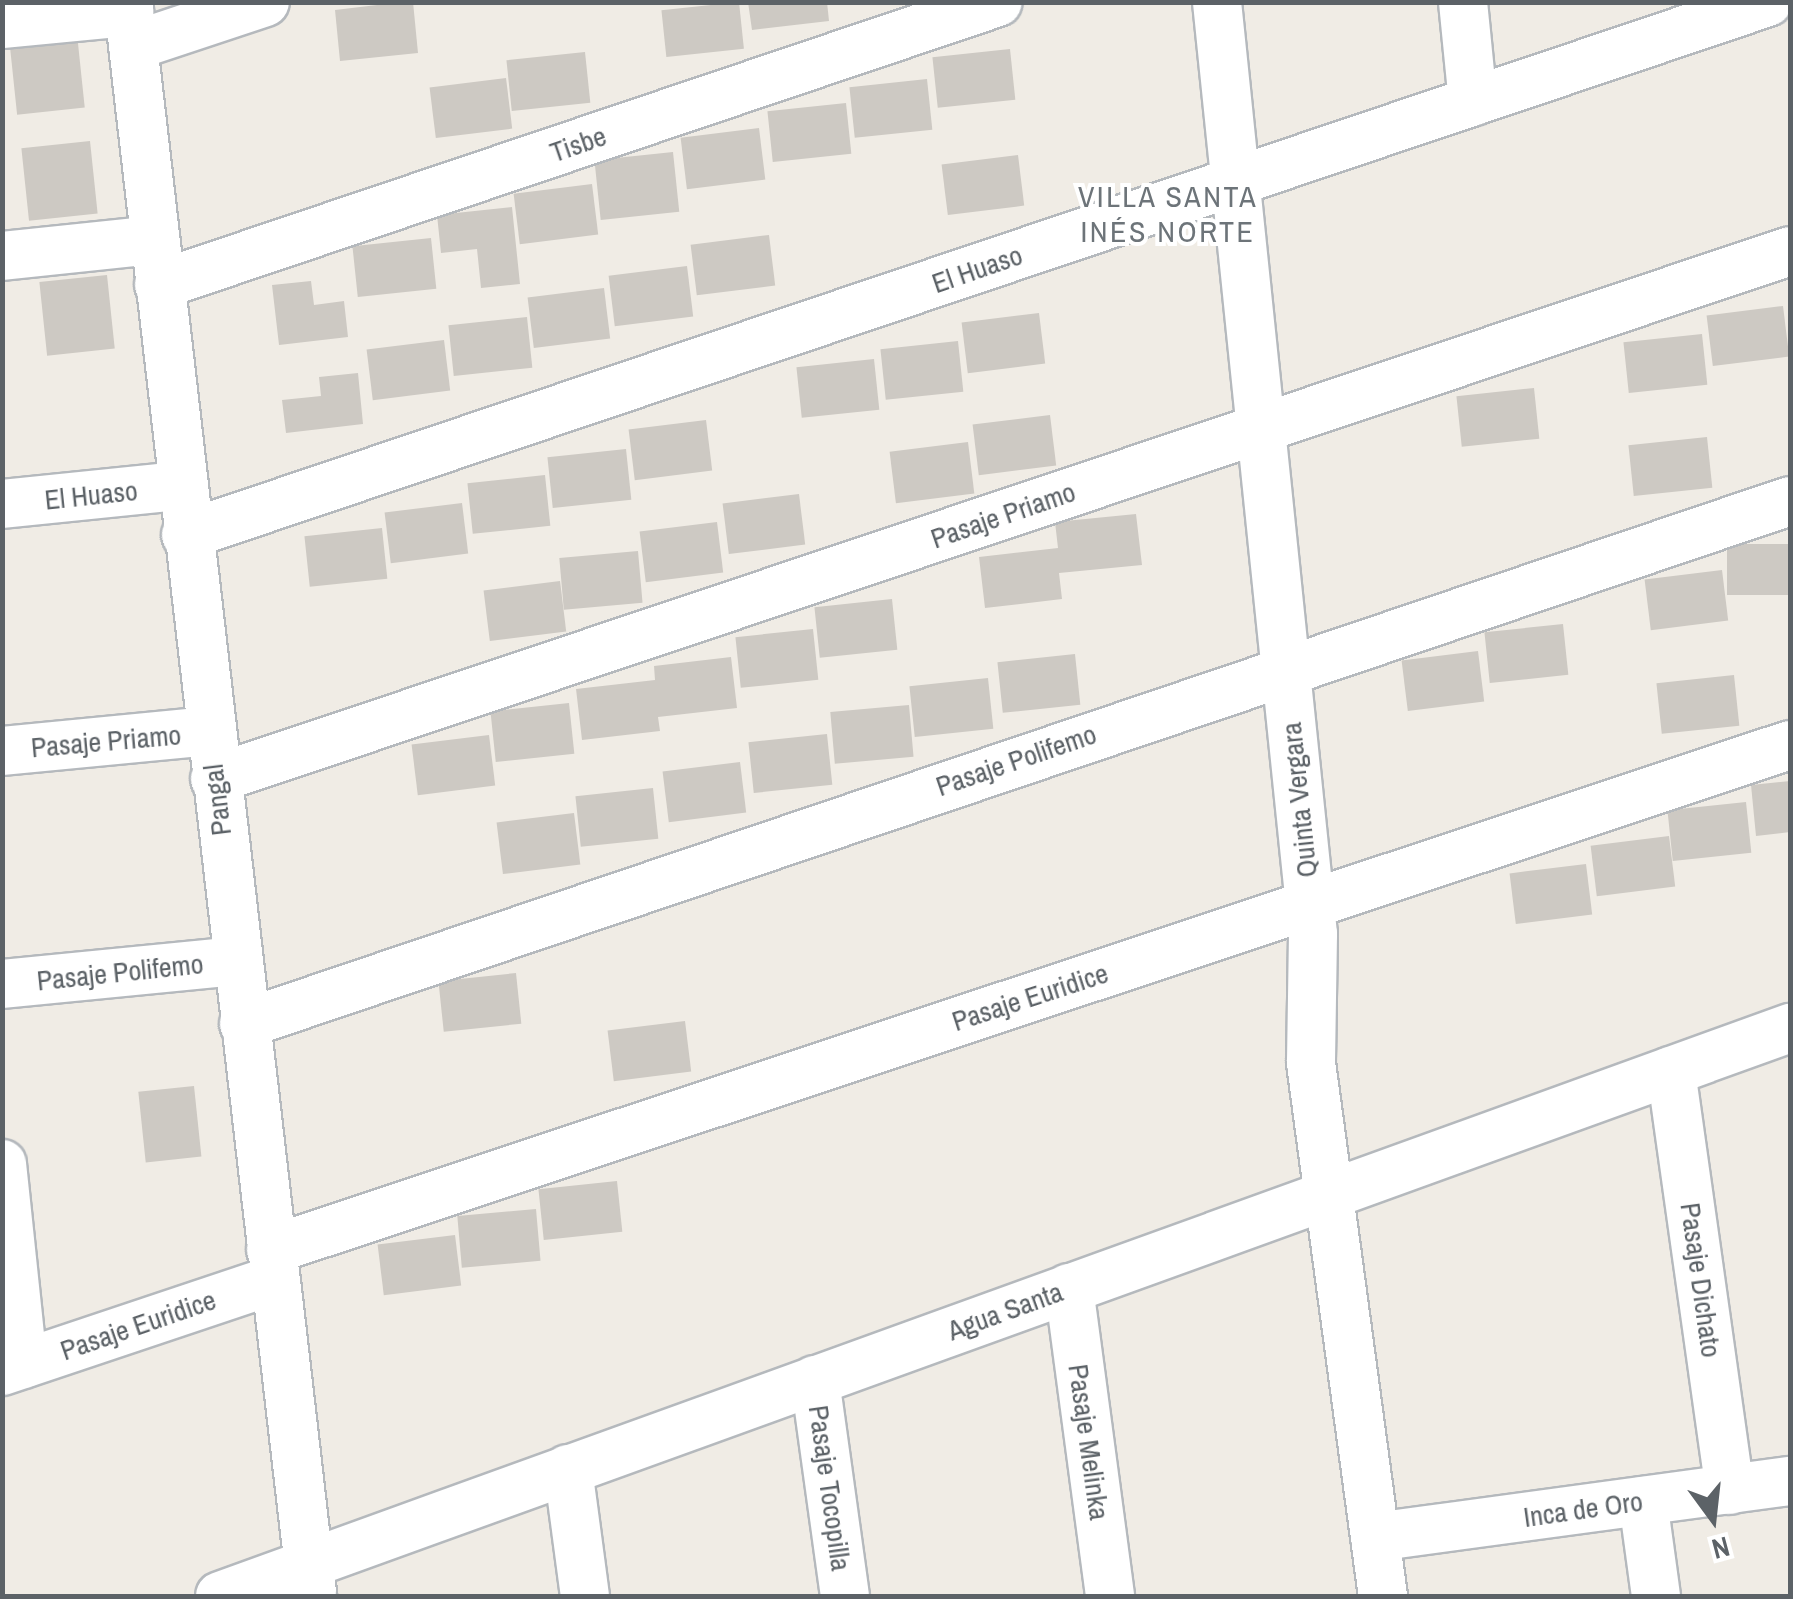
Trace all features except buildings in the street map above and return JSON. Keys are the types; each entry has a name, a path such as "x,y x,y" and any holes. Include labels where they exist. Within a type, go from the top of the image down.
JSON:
{"street":[{"path":"2,24 130,20 265,2"},
{"name":"Tisbe","path":"2,256 156,262 998,2"},
{"name":"Quinta Vergara","path":"1217,2 1310,904 1310,1063 1383,1596"},
{"path":"1462,2 1473,102"},
{"name":"El Huaso","path":"186,535 1473,102 1698,14 1768,2"},
{"name":"Pangal","path":"130,20 180,486 311,1580"},
{"name":"Pasaje Priamo","path":"215,780 1790,251"},
{"name":"El Huaso","path":"2,504 180,486"},
{"name":"Pasaje Polifemo","path":"244,1024 1790,501"},
{"name":"Pasaje Priamo","path":"2,751 209,731"},
{"name":"Pasaje Euridice","path":"13,1367 273,1265 1310,904 1790,745"},
{"name":"Pasaje Polifemo","path":"2,984 237,961"},
{"name":"Agua Santa","path":"220,1596 311,1580 568,1469 1790,1028"},
{"name":"Pasaje Dichato","path":"1672,1071 1730,1490"},
{"path":"2,1164 13,1367"},
{"name":"Pasaje Melinka","path":"1069,1288 1110,1596"},
{"name":"Pasaje Tocopilla","path":"815,1380 844,1596"},
{"path":"568,1469 585,1596"},
{"name":"Inca de Oro","path":"1375,1537 1790,1482"},
{"path":"1643,1501 1656,1596"}],"district":[{"name":"VILLA SANTA INÉS NORTE","path":"1168,213"}]}
